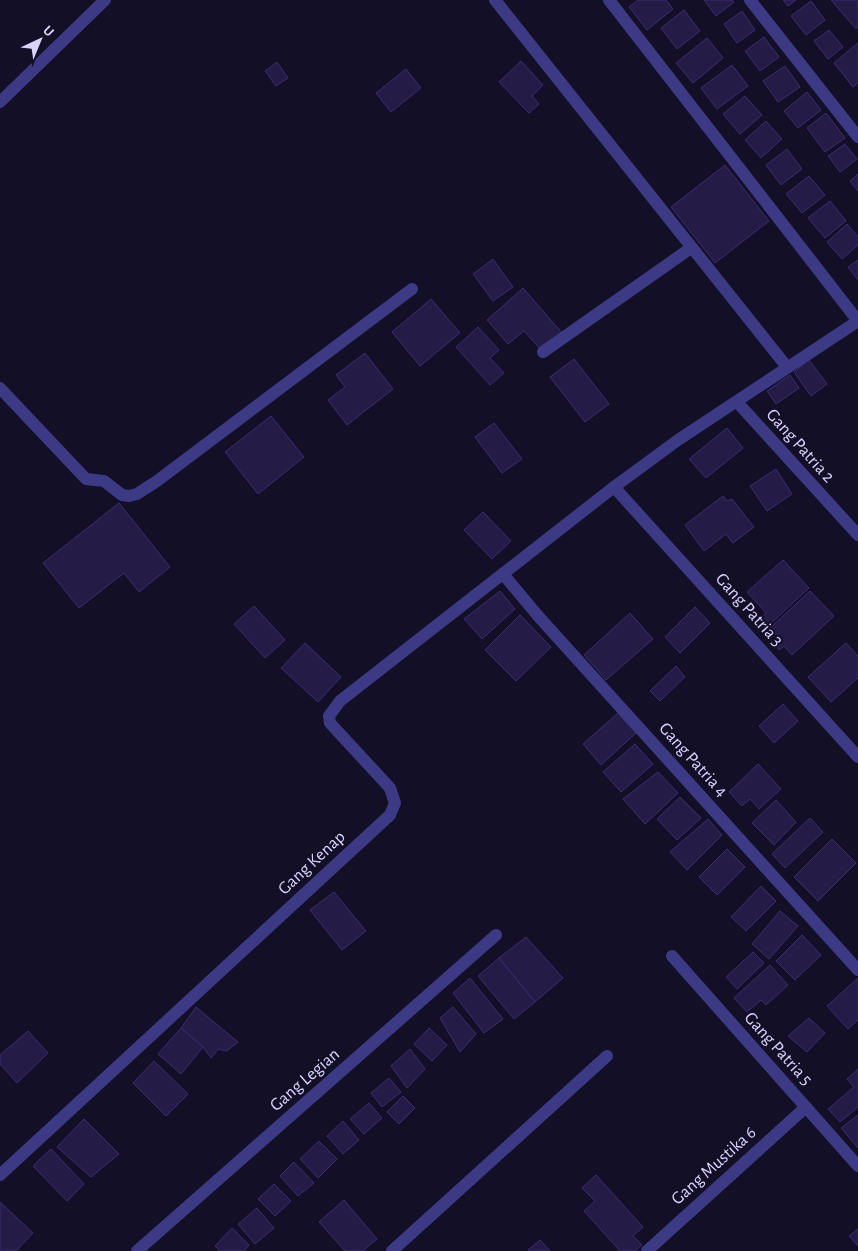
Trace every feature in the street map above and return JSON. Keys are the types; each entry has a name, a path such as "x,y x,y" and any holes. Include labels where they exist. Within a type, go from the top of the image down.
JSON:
{"street":[{"path":"0,102 105,0"},
{"path":"495,0 787,367"},
{"path":"609,0 856,315"},
{"path":"750,0 858,137"},
{"path":"543,352 691,248"},
{"path":"0,388 86,479 104,481 122,495 137,494 157,481 412,288"},
{"name":"Gang Kenap","path":"0,1174 390,815 395,802 390,788 330,723 329,716 340,701 614,487 706,421 787,367 856,315"},
{"name":"Gang Patria 2","path":"737,402 858,535"},
{"name":"Gang Patria 3","path":"614,487 858,757"},
{"name":"Gang Patria 4","path":"503,574 539,617 858,970"},
{"name":"Gang Legian","path":"137,1251 496,935"},
{"name":"Gang Patria 5","path":"672,956 858,1166"},
{"path":"392,1251 607,1056"},
{"name":"Gang Mustika 6","path":"647,1251 806,1107"}],"building":[{"path":"638,0 666,0 673,9 647,30 629,7"},
{"path":"704,0 732,0 734,2 716,16"},
{"path":"783,0 796,0 788,6"},
{"path":"831,0 858,0 858,27 856,29"},
{"path":"811,1 825,20 806,35 791,16"},
{"path":"684,10 700,31 677,49 661,28"},
{"path":"742,11 755,30 737,43 724,24"},
{"path":"829,30 843,47 828,59 814,41"},
{"path":"764,37 779,57 760,71 745,51"},
{"path":"707,38 723,58 693,83 676,63"},
{"path":"858,43 858,83 853,87 834,63"},
{"path":"521,61 543,85 532,96 539,104 529,113 499,82"},
{"path":"277,62 288,78 276,86 265,71"},
{"path":"732,65 748,86 717,109 701,88"},
{"path":"785,66 800,87 778,102 763,81"},
{"path":"406,69 421,88 391,112 376,93"},
{"path":"807,92 821,110 798,128 784,111"},
{"path":"745,96 762,115 740,134 723,114"},
{"path":"826,113 845,138 825,152 807,128"},
{"path":"766,121 782,139 761,158 745,140"},
{"path":"845,144 857,159 840,172 828,156"},
{"path":"787,149 802,169 781,185 766,165"},
{"path":"725,165 769,221 715,263 671,207"},
{"path":"858,174 858,191 850,181"},
{"path":"809,176 825,195 802,213 786,194"},
{"path":"830,201 846,221 825,238 808,218"},
{"path":"847,224 858,237 858,245 842,259 827,242"},
{"path":"493,259 513,287 493,301 473,274"},
{"path":"858,260 858,280 848,267"},
{"path":"523,288 563,334 543,352 524,331 508,344 487,320"},
{"path":"431,299 460,333 420,366 392,332"},
{"path":"478,327 499,350 490,358 504,373 490,385 456,347"},
{"path":"365,353 393,389 347,425 328,400 345,387 336,375"},
{"path":"574,359 609,404 585,422 550,377"},
{"path":"809,360 827,384 811,396 794,372"},
{"path":"790,375 799,388 776,404 767,391"},
{"path":"271,416 304,457 258,494 225,452"},
{"path":"494,423 522,459 502,473 475,437"},
{"path":"727,428 743,448 706,478 689,459"},
{"path":"776,469 792,494 767,511 750,486"},
{"path":"723,496 727,501 732,499 754,527 733,543 726,534 704,551 685,525"},
{"path":"119,503 170,567 139,592 124,573 79,608 43,563"},
{"path":"483,512 511,541 492,559 464,530"},
{"path":"783,560 809,588 767,627 759,619 766,613 747,592"},
{"path":"500,591 515,609 482,639 464,619"},
{"path":"810,591 834,616 792,655 784,646 779,650 773,643 779,638 770,628"},
{"path":"254,606 285,640 265,658 234,624"},
{"path":"695,607 710,623 680,653 665,637"},
{"path":"630,613 653,639 606,680 584,655"},
{"path":"520,615 551,647 516,681 485,650"},
{"path":"305,643 341,677 318,702 281,668"},
{"path":"846,643 858,656 858,678 831,702 808,677"},
{"path":"676,666 685,677 660,701 650,691"},
{"path":"783,704 798,721 774,743 759,726"},
{"path":"618,713 636,733 601,765 583,744"},
{"path":"635,744 653,764 621,792 603,772"},
{"path":"758,764 781,789 759,809 750,799 742,806 729,792"},
{"path":"658,772 678,793 645,824 623,799"},
{"path":"680,797 701,818 677,840 657,819"},
{"path":"776,800 796,822 774,845 752,823"},
{"path":"810,818 823,832 785,868 772,854"},
{"path":"708,819 722,835 687,870 670,852"},
{"path":"832,839 856,863 818,901 794,877"},
{"path":"727,849 745,867 717,895 699,877"},
{"path":"761,886 776,901 746,931 731,917"},
{"path":"334,892 366,931 342,950 310,910"},
{"path":"780,911 798,926 769,959 752,944"},
{"path":"802,935 821,955 795,980 776,961"},
{"path":"526,937 563,978 535,1002 499,958"},
{"path":"753,952 764,963 737,989 726,977"},
{"path":"499,958 535,1002 514,1019 478,976"},
{"path":"770,965 788,985 766,1005 761,1000 747,1012 734,998"},
{"path":"470,978 503,1019 484,1033 453,993"},
{"path":"858,978 858,1020 848,1029 827,1006"},
{"path":"196,1007 238,1042 227,1051 218,1049 211,1058 203,1047 181,1028"},
{"path":"453,1007 476,1034 460,1052 440,1018"},
{"path":"809,1018 825,1033 807,1052 788,1036"},
{"path":"181,1028 203,1047 181,1074 158,1054"},
{"path":"429,1028 447,1045 432,1061 414,1044"},
{"path":"28,1031 48,1053 17,1083 0,1064 0,1055"},
{"path":"410,1049 425,1069 407,1088 391,1066"},
{"path":"154,1061 188,1094 166,1116 133,1083"},
{"path":"858,1069 858,1107 840,1122 828,1109 854,1087 847,1079"},
{"path":"389,1078 401,1092 382,1107 371,1093"},
{"path":"403,1096 415,1108 399,1124 387,1112"},
{"path":"369,1103 382,1118 364,1134 350,1119"},
{"path":"858,1115 858,1148 841,1128"},
{"path":"84,1119 119,1154 91,1177 57,1147"},
{"path":"343,1121 359,1140 343,1154 327,1136"},
{"path":"319,1141 337,1159 318,1178 300,1159"},
{"path":"51,1149 84,1184 67,1201 33,1166"},
{"path":"294,1162 314,1183 298,1196 280,1176"},
{"path":"596,1175 643,1227 633,1236 642,1245 635,1251 620,1251 584,1211 595,1201 582,1188"},
{"path":"274,1184 291,1201 275,1216 258,1199"},
{"path":"344,1200 377,1239 363,1251 345,1251 319,1222"},
{"path":"0,1202 33,1233 16,1251 0,1251"},
{"path":"257,1208 274,1228 255,1244 238,1224"},
{"path":"232,1228 249,1245 244,1251 220,1251 215,1246"},
{"path":"858,1229 858,1246 849,1236"},
{"path":"540,1240 550,1251 528,1250"}]}
